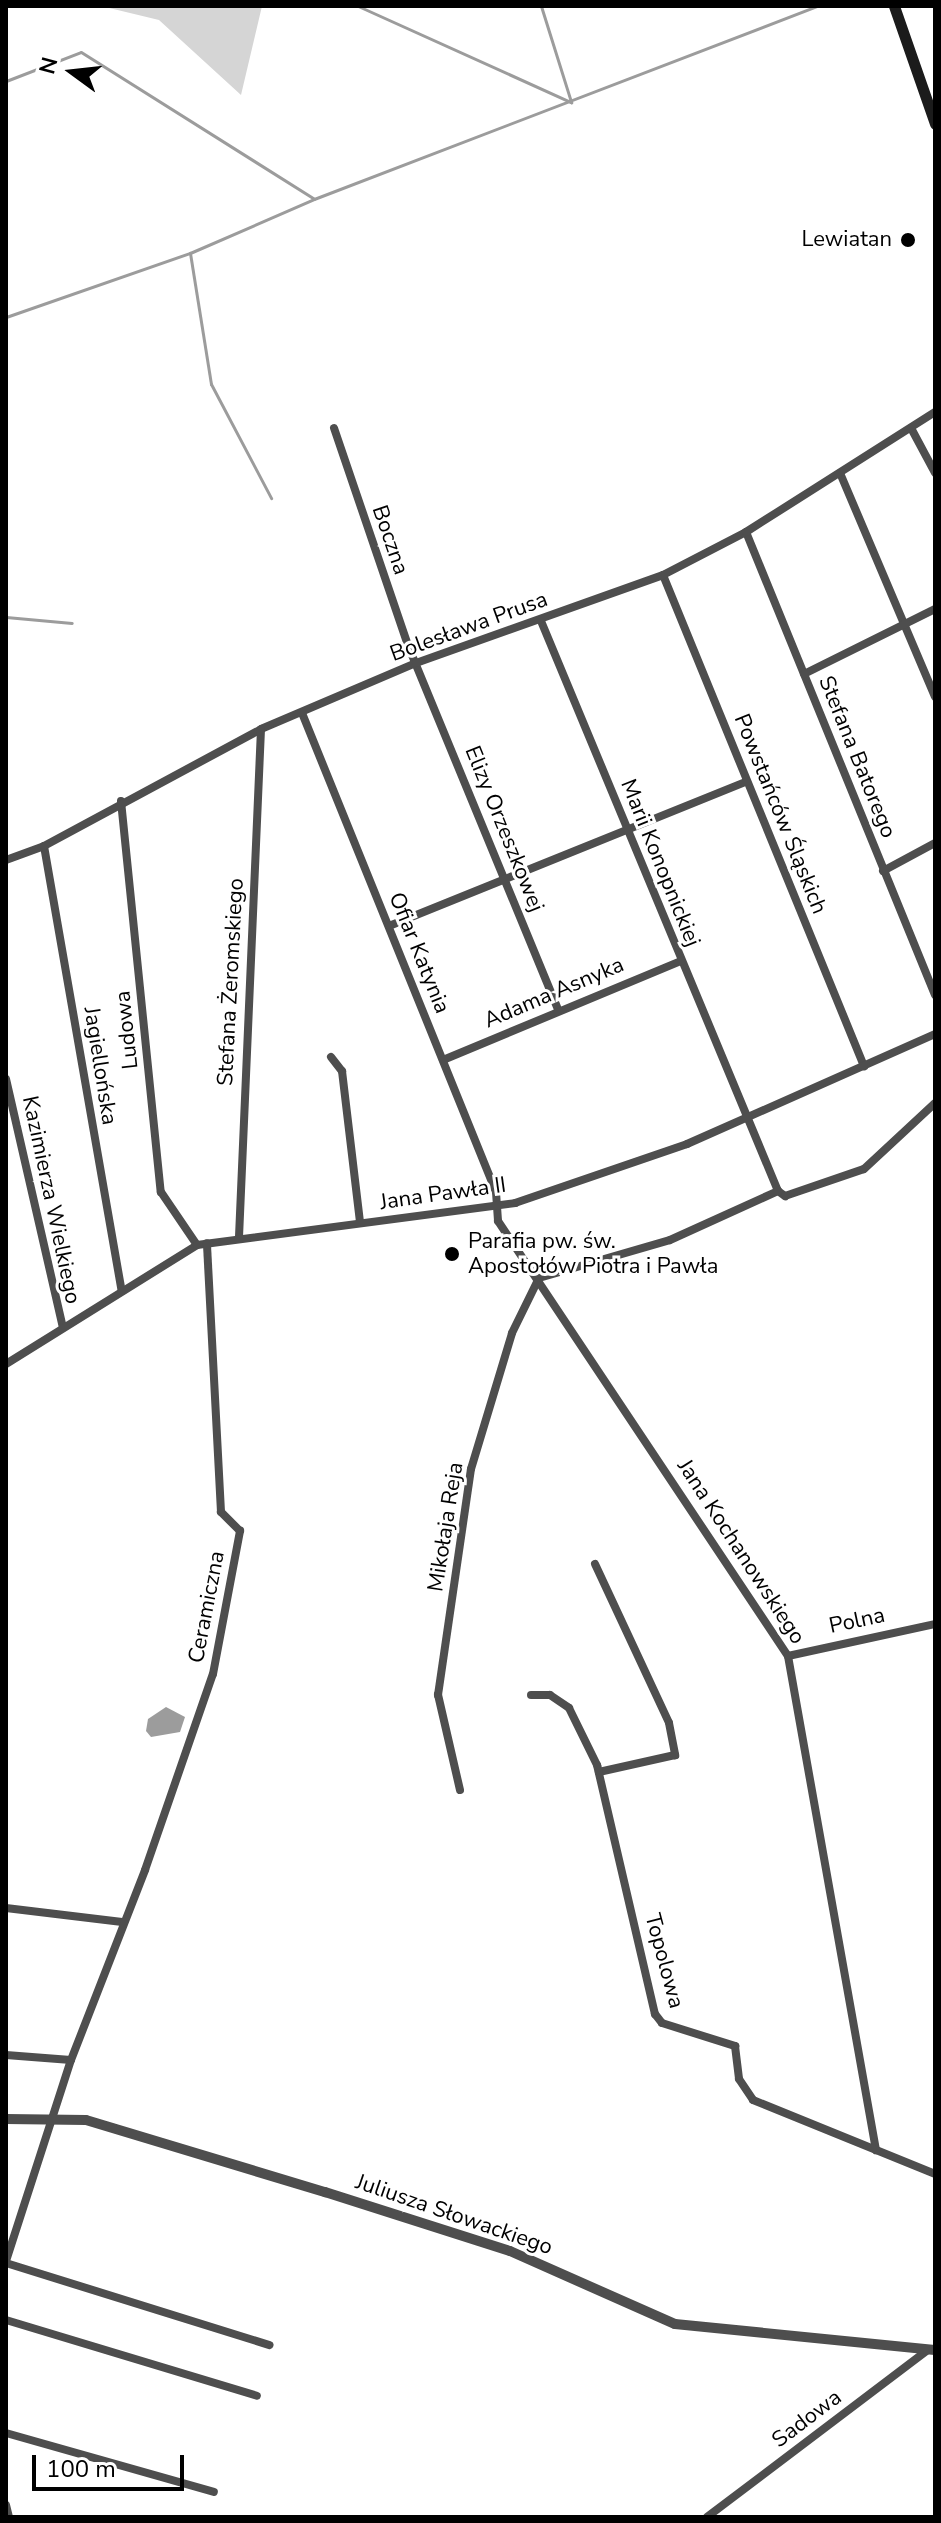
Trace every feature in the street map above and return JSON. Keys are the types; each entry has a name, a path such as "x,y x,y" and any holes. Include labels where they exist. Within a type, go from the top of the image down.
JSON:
{"main road":[{"path":"894,6 935,124"}],"street":[{"name":"Bolesława Prusa","path":"6,860 44,846 121,801 261,729 416,663 663,575 746,532 935,412"},
{"name":"Boczna","path":"334,428 416,663"},
{"path":"911,428 935,473"},
{"path":"840,473 935,697"},
{"name":"Stefana Batorego","path":"746,532 935,995"},
{"name":"Powstańców Śląskich","path":"663,575 864,1066"},
{"path":"804,674 935,609"},
{"name":"Marii Konopnickiej","path":"541,621 778,1191"},
{"name":"Elizy Orzeszkowej","path":"416,663 558,1009"},
{"name":"Ofiar Katynia","path":"302,713 496,1192 497,1208"},
{"name":"Stefana Żeromskiego","path":"239,1237 261,729"},
{"path":"389,926 626,827 747,781"},
{"name":"Ludowa","path":"121,801 161,1192 197,1245"},
{"path":"883,871 935,843"},
{"name":"Jagiellońska","path":"44,846 122,1291"},
{"name":"Adama Asnyka","path":"443,1060 558,1009 681,961"},
{"name":"Jana Pawła II","path":"6,1364 197,1245 239,1237 497,1208 621,1170 935,1034"},
{"path":"331,1057 342,1071 360,1223"},
{"name":"Kazimierza Wielkiego","path":"6,1079 63,1328"},
{"path":"539,1278 670,1240 778,1191 785,1196 864,1169 935,1103"},
{"name":"Jana Kochanowskiego","path":"497,1208 498,1221 539,1278 788,1656 876,2150"},
{"name":"Ceramiczna","path":"6,2262 71,2060 122,1922 145,1870 213,1674 240,1531 221,1512 207,1243"},
{"name":"Mikołaja Reja","path":"460,1790 438,1695 471,1469 512,1333 539,1278"},
{"path":"595,1564 669,1723 675,1755 599,1772"},
{"name":"Polna","path":"788,1656 935,1624"},
{"name":"Topolowa","path":"531,1695 550,1695 569,1708 599,1772 655,2014 669,2028 735,2046 739,2079 753,2100 935,2174"},
{"path":"6,1908 122,1922"},
{"path":"6,2055 71,2060"},
{"name":"Juliusza Słowackiego","path":"6,2119 53,2118 99,2123 465,2236 675,2324 932,2350"},
{"path":"6,2262 270,2345"},
{"path":"6,2320 257,2396"},
{"name":"Sadowa","path":"707,2517 932,2350"},
{"path":"6,2433 214,2492"},
{"path":"6,2505 9,2517"}],"shaded area":[{"path":"101,6 262,6 241,95 159,20"},
{"path":"166,1707 185,1717 180,1732 151,1737 146,1731 148,1719"}],"waterway":[{"path":"358,6 571,102"},
{"path":"541,6 571,102"},
{"path":"6,317 190,253 314,199 817,6"},
{"path":"6,81 81,52 314,199"},
{"path":"190,253 211,384 271,498"},
{"path":"6,617 72,623"}],"place":[{"name":"Lewiatan","path":"908,240"},
{"name":"Parafia pw. św. Apostołów Piotra i Pawła","path":"452,1254"}]}
